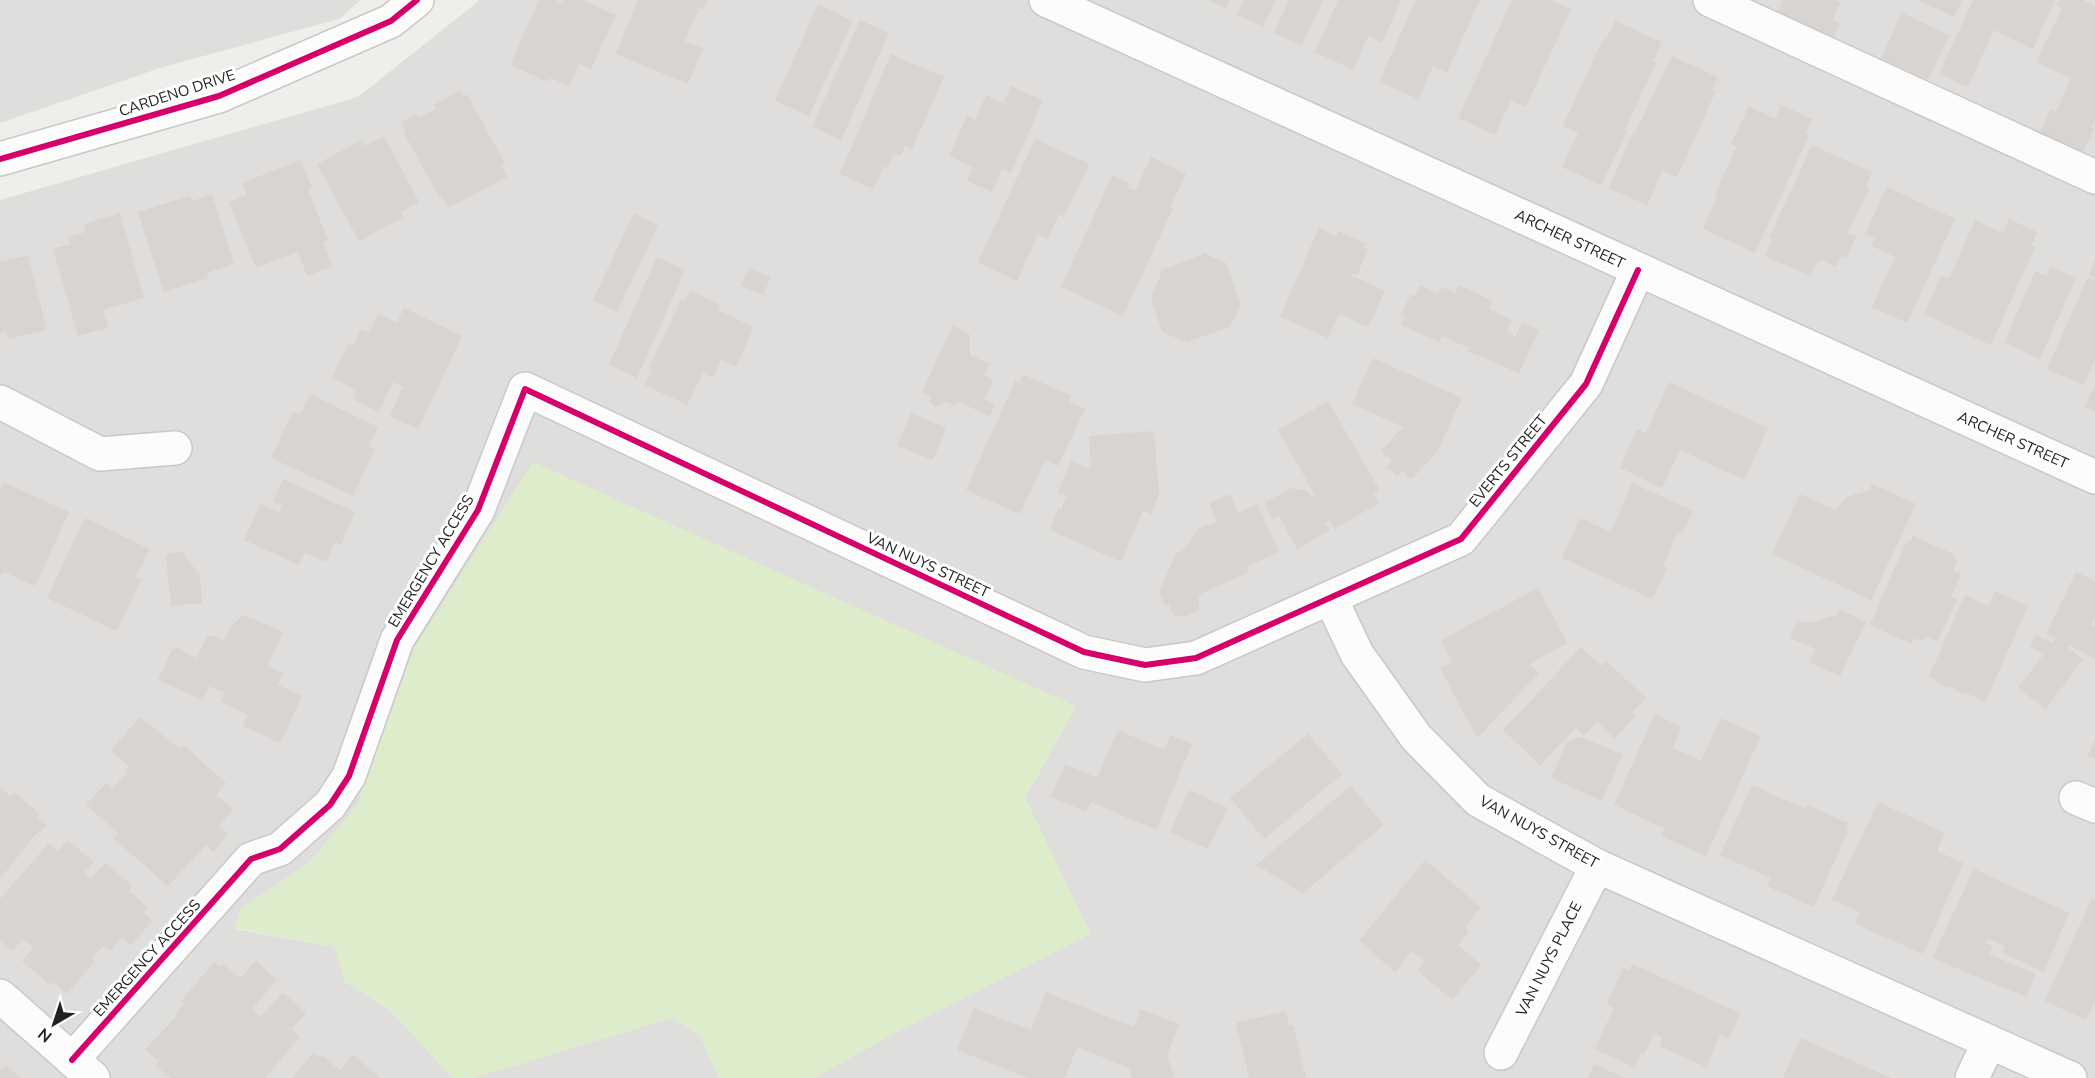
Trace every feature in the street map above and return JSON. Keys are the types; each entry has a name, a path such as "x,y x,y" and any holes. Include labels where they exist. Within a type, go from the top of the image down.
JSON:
{"street":[{"name":"CARDENO DRIVE","path":"0,159 219,96 391,21 417,0"},
{"name":"ARCHER STREET","path":"1046,0 2095,477"},
{"path":"1710,0 2095,177"},
{"name":"EVERTS STREET","path":"1330,599 1461,539 1586,384 1638,270"},
{"name":"VAN NUYS STREET","path":"525,389 1084,652 1145,665 1196,658 1330,599 1357,654 1416,738 1478,800 1597,866 2070,1078"},
{"name":"EMERGENCY ACCESS","path":"82,1069 251,859 280,849 330,806 349,776 398,640 478,510 525,389"},
{"path":"0,402 100,454 175,448"},
{"name":"VAN NUYS PLACE","path":"1501,1053 1597,866"},
{"path":"0,996 82,1069"},
{"path":"1972,1078 1989,1042"}],"shaded area":[{"path":"0,0 361,0 339,19 160,68 0,123"},
{"path":"480,0 2095,0 2095,1078 814,1078 891,1035 1090,934 1025,798 1076,706 415,647 358,804 311,861 241,909 235,929 335,947 345,982 390,1010 453,1078 0,1078 0,200 358,97"},
{"path":"671,1018 700,1035 719,1078 473,1078"}],"green space":[{"path":"533,462 1076,706 1025,798 1091,934 891,1035 814,1078 719,1078 700,1035 671,1018 473,1078 453,1078 390,1010 345,982 334,947 234,928 241,909 311,861 358,804 415,647"}],"building":[{"path":"539,0 555,0 562,3 564,0 582,0 616,15 591,69 579,64 569,86 550,78 548,82 510,65"},
{"path":"638,0 708,0 704,10 699,8 685,41 703,48 688,84 616,54"},
{"path":"1208,0 1230,0 1226,8"},
{"path":"1244,0 1276,0 1263,27 1237,15"},
{"path":"1289,0 1323,0 1302,45 1274,33"},
{"path":"1338,0 1401,0 1382,43 1368,36 1353,70 1315,52"},
{"path":"1416,0 1480,0 1447,72 1433,66 1418,99 1379,82"},
{"path":"1512,0 1551,0 1571,9 1526,107 1511,100 1495,135 1458,118"},
{"path":"1783,0 1835,0 1840,3 1833,20 1840,23 1830,46 1773,22"},
{"path":"1918,0 1962,0 1954,17"},
{"path":"1973,0 2055,0 2033,49 1994,30 1968,87 1939,74"},
{"path":"2059,0 2083,0 2095,6 2095,119 2091,128 2094,129 2078,163 2035,142 2051,109 2056,112 2071,78 2036,62 2062,8 2056,6"},
{"path":"818,4 853,21 809,116 775,101"},
{"path":"1902,13 1949,35 1928,80 1881,58"},
{"path":"860,20 889,33 841,140 812,127"},
{"path":"1615,21 1662,42 1653,61 1656,63 1625,129 1628,130 1601,185 1562,167 1578,133 1563,126 1603,39 1606,40"},
{"path":"891,54 944,77 912,149 905,145 901,156 894,153 887,168 884,166 873,189 840,174"},
{"path":"1672,56 1718,77 1712,90 1716,91 1677,177 1662,171 1647,205 1609,188 1633,132 1635,133"},
{"path":"1011,86 1043,100 1011,173 1002,169 992,192 967,181 973,167 949,156 967,116 975,120 986,95 1003,103"},
{"path":"460,90 463,97 467,94 505,164 501,166 507,177 448,208 441,195 439,197 404,133 406,132 401,122 416,115 419,118 436,109 434,105"},
{"path":"1781,105 1812,119 1806,133 1809,135 1755,253 1703,229 1718,195 1715,194 1737,146 1731,144 1749,106 1775,119"},
{"path":"384,136 419,202 401,212 404,217 359,241 317,164 362,140 365,146"},
{"path":"1035,139 1089,164 1064,217 1059,214 1047,240 1038,235 1017,281 978,262"},
{"path":"1812,145 1872,172 1866,186 1870,188 1847,233 1856,237 1846,258 1841,256 1836,267 1821,260 1820,263 1817,262 1810,276 1765,256 1773,239 1769,238"},
{"path":"1151,157 1186,174 1170,207 1173,208 1123,316 1061,287 1112,176 1129,183 1127,187 1135,191"},
{"path":"301,160 312,188 308,190 328,240 323,242 333,266 307,276 298,252 256,268 229,202 247,195 242,183"},
{"path":"1887,187 1955,219 1907,323 1872,307 1895,257 1872,246 1875,239 1865,234"},
{"path":"212,194 234,264 207,273 208,278 164,292 138,212 190,196 192,201"},
{"path":"120,213 144,298 103,310 108,328 78,336 53,249 70,244 68,237 86,232 84,224"},
{"path":"634,213 658,225 617,312 593,300"},
{"path":"2009,219 2037,232 2031,246 2035,247 1991,345 1924,314 1941,275 1949,279 1975,220 2003,233"},
{"path":"1319,228 1336,236 1338,231 1365,243 1363,248 1368,249 1357,275 1353,273 1352,276 1385,291 1368,327 1339,314 1328,338 1280,317"},
{"path":"1202,252 1226,263 1241,305 1230,327 1189,341 1191,344 1162,332 1151,298 1163,269 1203,255"},
{"path":"28,255 47,330 8,339 6,331 0,333 0,262"},
{"path":"657,257 685,270 637,378 609,365"},
{"path":"2095,260 2095,278 2089,275"},
{"path":"2050,267 2076,278 2040,359 2004,343 2035,271 2048,277"},
{"path":"749,268 771,277 763,295 741,286"},
{"path":"2088,277 2095,280 2095,359 2083,385 2047,369"},
{"path":"1420,285 1438,294 1442,287 1455,293 1459,285 1493,301 1489,309 1512,320 1507,329 1515,338 1522,322 1539,330 1519,373 1467,351 1469,348 1442,336 1439,342 1401,325 1405,316 1401,314 1411,294 1415,296"},
{"path":"690,290 720,305 718,310 754,327 736,367 721,360 713,378 703,373 687,405 645,385 651,370 649,368 681,300 685,301"},
{"path":"404,308 462,336 418,429 390,416 403,387 393,382 379,412 353,399 356,390 332,378 348,344 353,346 361,329 369,333 378,314 397,322"},
{"path":"953,325 970,335 970,355 989,364 984,375 993,380 984,399 995,404 989,416 957,401 955,406 946,402 936,407 930,403 931,396 922,392"},
{"path":"1373,358 1462,398 1437,452 1411,480 1403,471 1397,476 1387,467 1392,461 1381,451 1403,427 1352,404"},
{"path":"1023,374 1071,396 1069,402 1085,409 1058,466 1045,460 1020,514 966,490 1015,381 1019,383"},
{"path":"1669,382 1768,428 1744,480 1680,450 1662,488 1620,468 1637,429 1646,433"},
{"path":"2095,384 2095,412 2085,407"},
{"path":"310,394 378,427 369,446 375,449 353,496 271,458 293,411 300,415"},
{"path":"1328,401 1380,491 1373,494 1379,503 1335,529 1330,521 1325,523 1330,530 1297,549 1279,516 1273,520 1266,508 1266,502 1291,488 1308,491 1311,497 1315,495 1278,430"},
{"path":"911,413 946,428 933,460 897,446"},
{"path":"1154,431 1159,493 1152,514 1143,511 1121,562 1052,531 1050,528 1058,509 1061,510 1067,496 1058,492 1071,461 1091,469 1089,436"},
{"path":"283,479 355,512 341,545 335,542 326,562 305,553 299,565 244,540 260,504 279,512 282,505 273,502"},
{"path":"3,482 69,512 35,586 4,572 0,576 0,490"},
{"path":"1632,483 1693,511 1682,534 1678,532 1663,566 1667,568 1652,599 1562,558 1580,518 1611,532"},
{"path":"1872,484 1916,504 1871,600 1772,554 1800,494 1835,510 1847,497 1869,490"},
{"path":"1230,494 1238,513 1257,504 1279,552 1246,567 1249,572 1198,595 1199,610 1184,617 1174,615 1169,604 1165,606 1159,592 1176,553 1184,550 1199,528 1217,522 1209,503"},
{"path":"85,518 150,549 136,577 141,579 117,631 47,598"},
{"path":"1913,536 1953,554 1957,561 1953,571 1961,574 1951,597 1957,599 1938,641 1928,637 1921,641 1914,638 1911,644 1870,625 1907,540 1910,542"},
{"path":"182,552 200,575 202,603 171,606 166,557 168,553"},
{"path":"2076,572 2095,581 2095,616 2091,625 2095,627 2095,659 2069,645 2067,647 2083,659 2046,709 2018,688 2044,654 2030,647 2036,635 2052,643 2056,638 2046,634"},
{"path":"1538,588 1567,643 1529,664 1539,673 1477,738 1440,668 1452,662 1441,640"},
{"path":"1995,591 2028,606 1985,702 1966,693 1956,692 1954,687 1943,686 1929,676 1965,595 1989,606"},
{"path":"1839,609 1866,622 1840,676 1809,662 1815,649 1790,638 1797,621 1810,623 1836,615"},
{"path":"243,615 283,632 267,666 283,673 278,685 302,696 280,743 243,726 248,715 221,702 225,693 209,686 203,700 158,680 172,650 177,648 197,658 206,638 211,635 224,641 231,626"},
{"path":"1581,647 1601,666 1606,661 1646,698 1632,713 1636,716 1614,739 1597,722 1584,735 1576,728 1540,765 1503,730"},
{"path":"1655,714 1682,727 1673,748 1701,761 1721,718 1761,736 1706,856 1661,836 1664,828 1614,805"},
{"path":"140,717 179,748 183,745 226,783 216,795 233,809 219,826 228,834 213,852 206,845 168,886 113,838 118,833 86,805 106,783 112,789 126,774 124,772 129,767 111,750"},
{"path":"1118,730 1164,750 1170,735 1192,744 1156,830 1091,802 1086,812 1051,797 1065,764 1097,778"},
{"path":"1308,734 1342,774 1264,839 1230,798"},
{"path":"1580,737 1623,754 1602,801 1551,778 1567,742"},
{"path":"2095,740 2095,758 2088,755"},
{"path":"1752,785 1806,809 1807,805 1848,823 1846,827 1849,829 1814,907 1767,886 1771,878 1720,855"},
{"path":"1351,786 1384,825 1303,893 1256,865"},
{"path":"0,787 11,796 14,792 40,814 37,817 47,826 34,836 0,879"},
{"path":"1189,790 1228,808 1208,849 1170,832"},
{"path":"1878,802 1945,833 1937,851 1963,863 1923,954 1855,924 1860,912 1832,900"},
{"path":"68,840 94,862 84,873 91,879 106,863 132,886 129,891 148,908 144,913 152,921 131,945 122,937 110,951 103,946 92,958 95,961 67,994 53,982 50,985 22,961 34,947 23,939 12,951 0,941 0,899 49,843 58,851"},
{"path":"1425,860 1481,907 1465,927 1469,931 1458,945 1481,965 1452,1000 1417,970 1424,961 1412,951 1395,972 1359,941"},
{"path":"1974,869 2069,913 2044,972 2002,953 2005,946 1988,939 1986,943 1993,946 1989,954 2036,974 2026,997 1932,958"},
{"path":"2092,898 2095,900 2095,1001 2086,1020 2045,1001"},
{"path":"256,961 277,980 252,1009 261,1017 283,993 306,1013 291,1029 300,1037 265,1078 170,1078 155,1065 159,1061 145,1049 178,1015 176,1013 184,1004 181,1001 214,962 220,967 223,964 240,978"},
{"path":"1632,964 1740,1013 1729,1039 1720,1035 1706,1067 1660,1047 1662,1037 1654,1033 1644,1054 1641,1053 1634,1067 1595,1049 1614,1007 1607,1004 1623,968 1629,971"},
{"path":"1046,992 1134,1027 1140,1009 1179,1024 1167,1055 1174,1078 1132,1078 1129,1068 1077,1047 1065,1078 1028,1078 957,1050 974,1008 1031,1030"},
{"path":"1286,1011 1289,1026 1293,1025 1306,1078 1249,1078 1236,1023"},
{"path":"1801,1038 1891,1078 1783,1078"},
{"path":"314,1052 320,1058 323,1056 340,1070 353,1055 380,1078 292,1078"},
{"path":"1594,1064 1625,1078 1588,1078"},
{"path":"6,1065 21,1078 0,1078 0,1071"}],"cycle path":[{"path":"0,159 219,96 391,21 417,0"},
{"path":"72,1060 251,859 280,849 330,805 349,776 397,640 478,510 525,389 1084,652 1145,665 1196,658 1461,539 1586,384 1638,270"}]}
